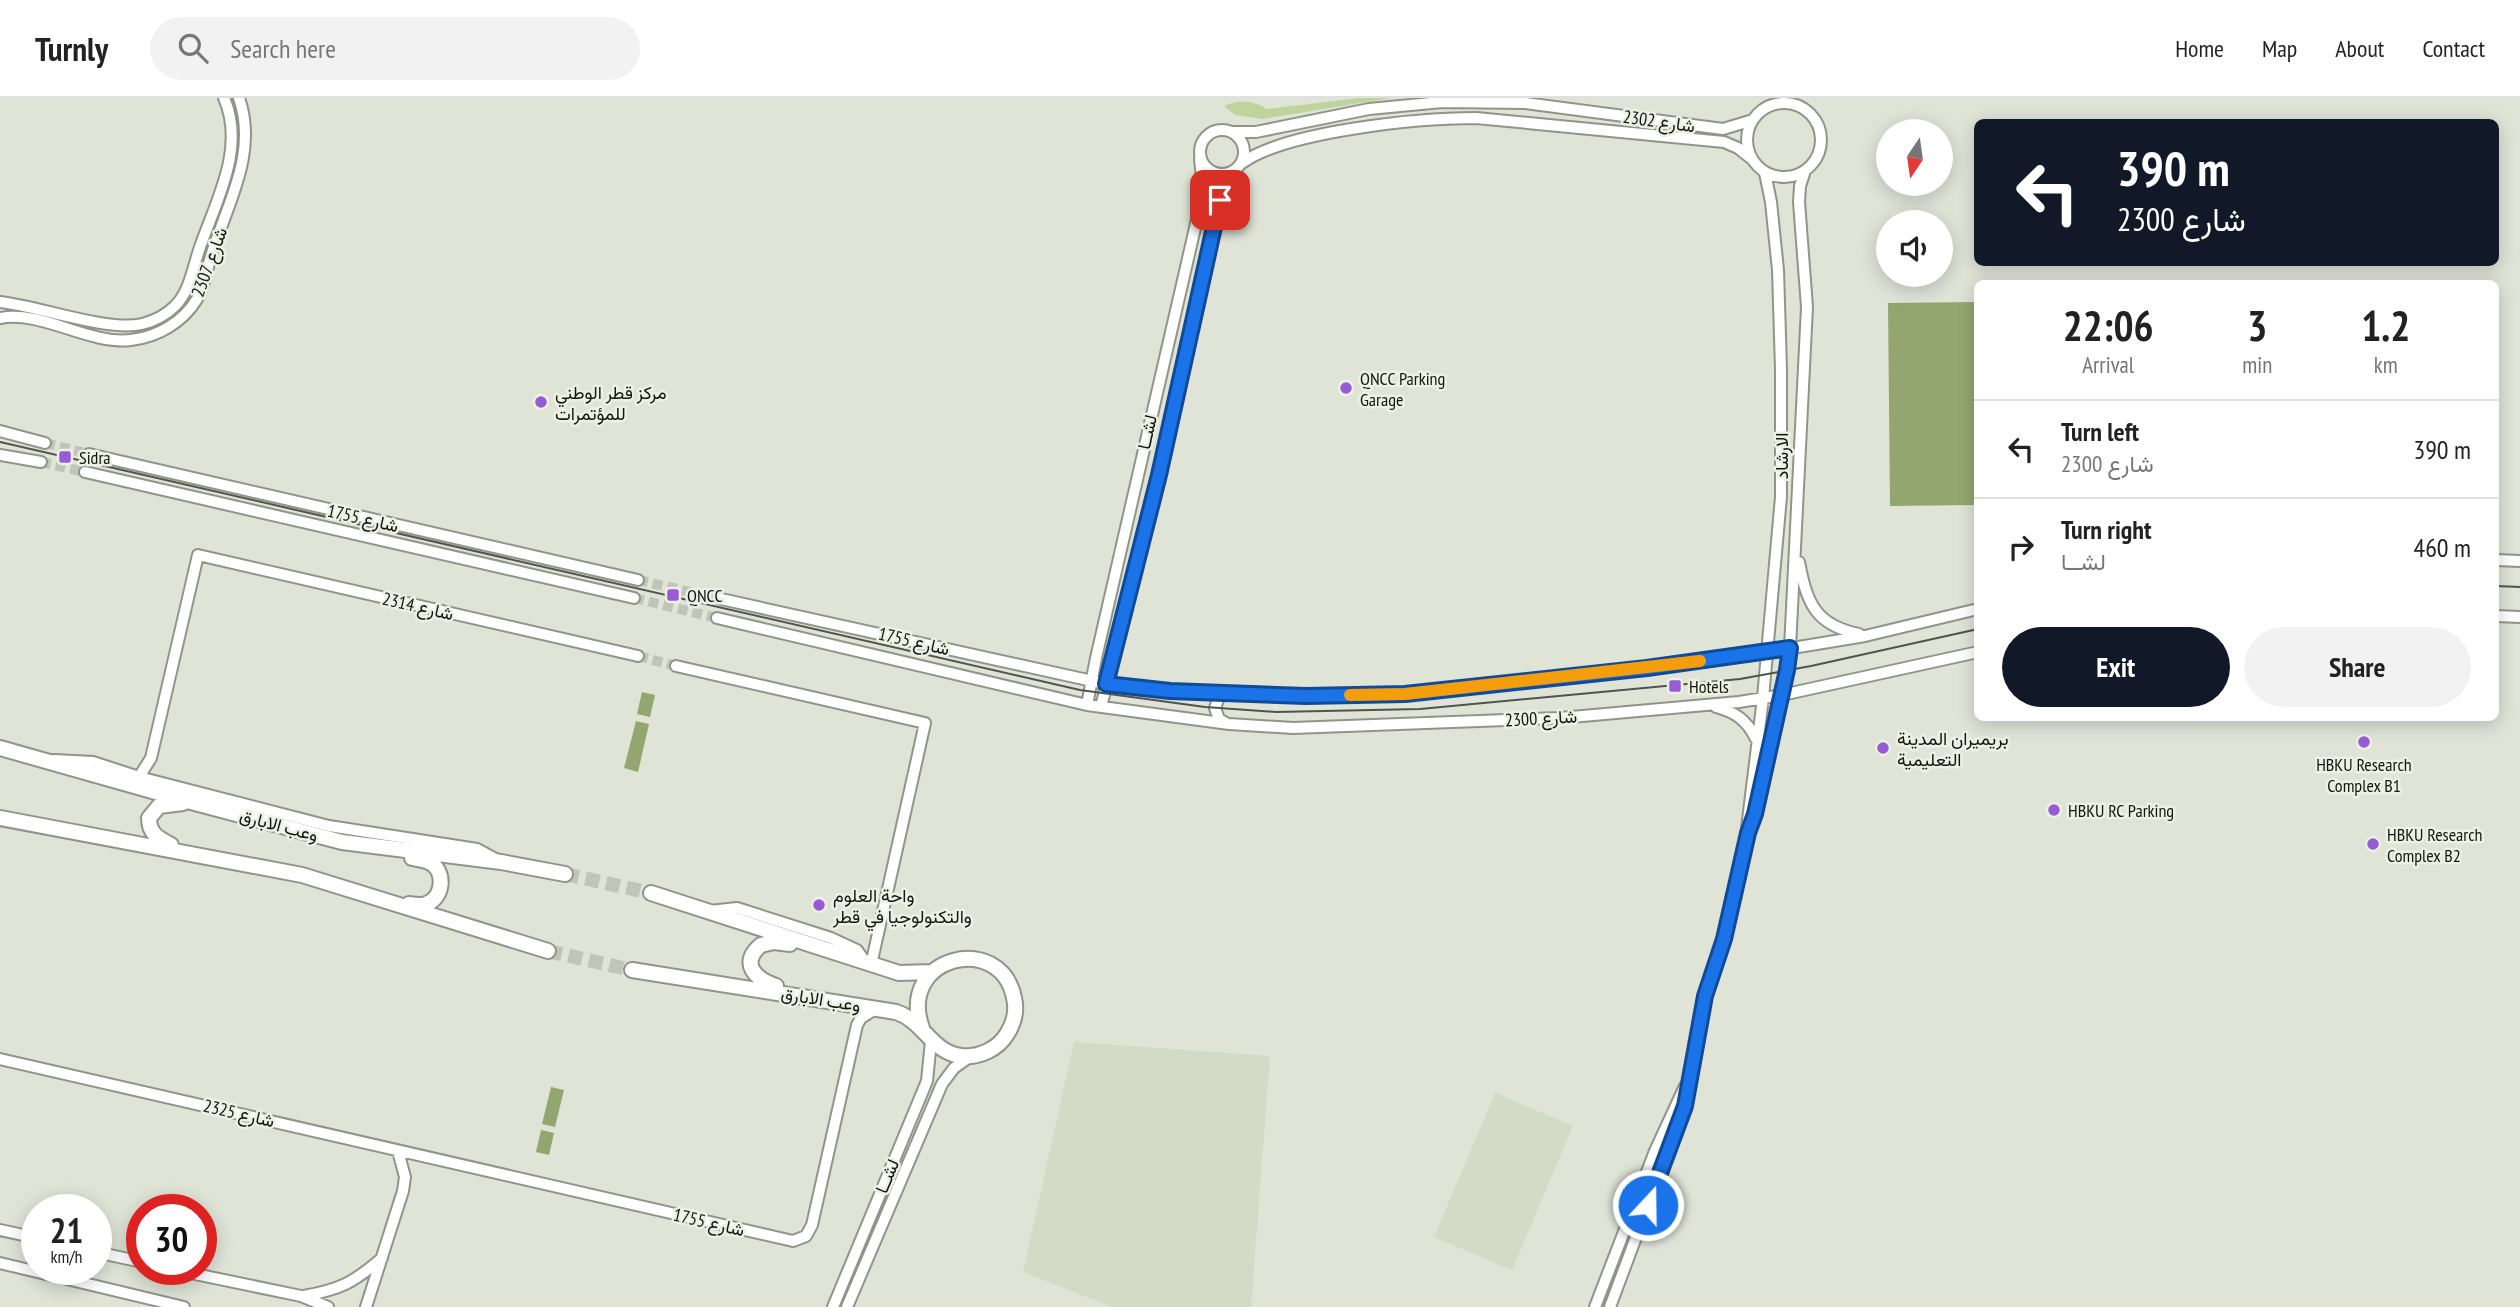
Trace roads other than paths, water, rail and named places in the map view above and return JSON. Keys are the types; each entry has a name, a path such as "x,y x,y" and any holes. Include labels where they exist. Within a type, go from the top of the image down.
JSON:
{"street":[{"name":"شارع 2307","path":"0,302 118,326 153,320 176,306 186,291 221,195 228,166 231,134 228,106 224,98"},
{"name":"شارع 2307","path":"0,318 24,318 127,341 160,332 183,317 197,299 238,187 244,143 240,98"},
{"name":"شارع 2302","path":"1232,132 1256,132 1370,109 1443,102 1525,103 1723,129 1753,120"},
{"path":"1797,102 1809,113 1820,132 1818,154 1805,171 1785,177 1765,173 1752,159 1746,139 1753,120 1766,103 1797,102"},
{"name":"شارع 2302","path":"1237,167 1252,155 1271,147 1320,136 1441,118 1476,118 1724,142 1738,148 1752,159"},
{"path":"1219,130 1232,132 1242,142 1244,156 1237,167 1220,174 1214,173 1203,165 1200,146 1207,135 1219,130"},
{"name":"لشــا","path":"1087,705 1200,202 1203,187 1200,159"},
{"name":"لشــا","path":"1101,707 1156,487 1220,200 1237,167"},
{"name":"الارشاد","path":"1610,1307 1679,1126 1705,996 1724,939 1782,695 1790,648 1797,545 1807,307 1800,202 1800,186 1805,171"},
{"name":"الارشاد","path":"1748,833 1768,652 1781,497 1781,369 1775,239 1765,173"},
{"path":"0,431 45,443"},
{"name":"شارع 1755","path":"89,454 638,580"},
{"path":"0,455 41,462"},
{"name":"شارع 1755","path":"85,472 634,598"},
{"name":"الارشاد","path":"1797,545 1805,593 1818,615 1838,629 1865,636"},
{"name":"شارع 2314","path":"151,758 198,555 638,656"},
{"path":"2499,560 2520,561"},
{"name":"شارع 1755","path":"721,599 1106,684"},
{"name":"شارع 2300","path":"1106,684 1170,691 1306,696 1405,694 1768,652 1865,636 1974,610"},
{"path":"2499,615 2520,617"},
{"name":"شارع 1755","path":"717,618 1101,707"},
{"name":"شارع 2300","path":"1101,707 1229,724 1293,729 1560,718 1763,698 1974,653"},
{"path":"676,666 925,723 869,964"},
{"path":"1224,693 1219,697 1215,708 1219,719 1229,724"},
{"path":"1706,705 1739,716 1751,727 1757,740"},
{"name":"وعب الابارق","path":"0,748 260,821 361,846 501,862 565,874"},
{"path":"139,777 151,758"},
{"path":"151,758 154,771 161,781"},
{"path":"44,760 74,759 93,762 139,777 329,826 477,849 501,862"},
{"path":"182,851 154,835 149,827 149,818 159,806 191,802"},
{"path":"238,802 260,821"},
{"path":"0,818 302,875 548,951"},
{"path":"361,846 429,862 439,872 439,892 429,903 420,905 390,902"},
{"path":"651,893 899,973 932,972"},
{"path":"710,911 737,908 831,938 857,950 869,964"},
{"path":"857,950 867,946 877,935"},
{"path":"812,998 760,980 751,969 752,957 756,948 767,942 822,948"},
{"path":"967,958 983,961 996,969 1008,981 1013,991 1015,1013 1008,1034 992,1049 971,1056 950,1053 931,1041 918,1019 918,999 925,980 932,972 950,961 967,958"},
{"name":"وعب الابارق","path":"632,970 812,998 844,1006 877,1008 906,1015 922,1028"},
{"path":"844,1006 854,1012 857,1025"},
{"path":"857,1025 861,1018 877,1008"},
{"name":"شارع 1755","path":"398,1151 787,1241 799,1241 806,1236 812,1225 857,1025"},
{"name":"لشــا","path":"834,1307 927,1081 931,1041"},
{"name":"لشــا","path":"848,1307 942,1084 954,1068 971,1056"},
{"name":"شارع 2325","path":"0,1059 398,1151"},
{"name":"الارشاد","path":"1595,1307 1655,1151 1690,1077"},
{"path":"366,1307 405,1182 398,1151"},
{"path":"0,1230 21,1235"},
{"path":"301,1296 350,1284 383,1257"},
{"path":"0,1264 184,1307"},
{"path":"217,1279 301,1296 328,1307"}],"tunnel":[{"path":"45,443 89,454"},
{"path":"41,462 85,472"},
{"path":"638,580 721,599"},
{"path":"634,598 717,618"},
{"path":"638,656 676,666"},
{"path":"565,874 651,893"},
{"path":"548,951 632,970"}],"tram line":[{"path":"0,442 1080,690 1205,707 1276,712 1420,709 1740,679 1974,630"},
{"path":"2499,586 2520,587"}],"place":[{"name":"QNCC Parking Garage","path":"1346,388"},
{"name":"مركز قطر الوطني للمؤتمرات","path":"541,402"},
{"name":"Sidra","path":"65,457"},
{"name":"QNCC","path":"673,595"},
{"name":"Hotels","path":"1675,686"},
{"name":"HBKU Research Complex B1","path":"2364,742"},
{"name":"بريميران المدينة التعليمية","path":"1883,748"},
{"name":"HBKU RC Parking","path":"2054,810"},
{"name":"HBKU Research Complex B2","path":"2373,844"},
{"name":"واحة العلوم والتكنولوجيا في قطر","path":"819,905"}]}
